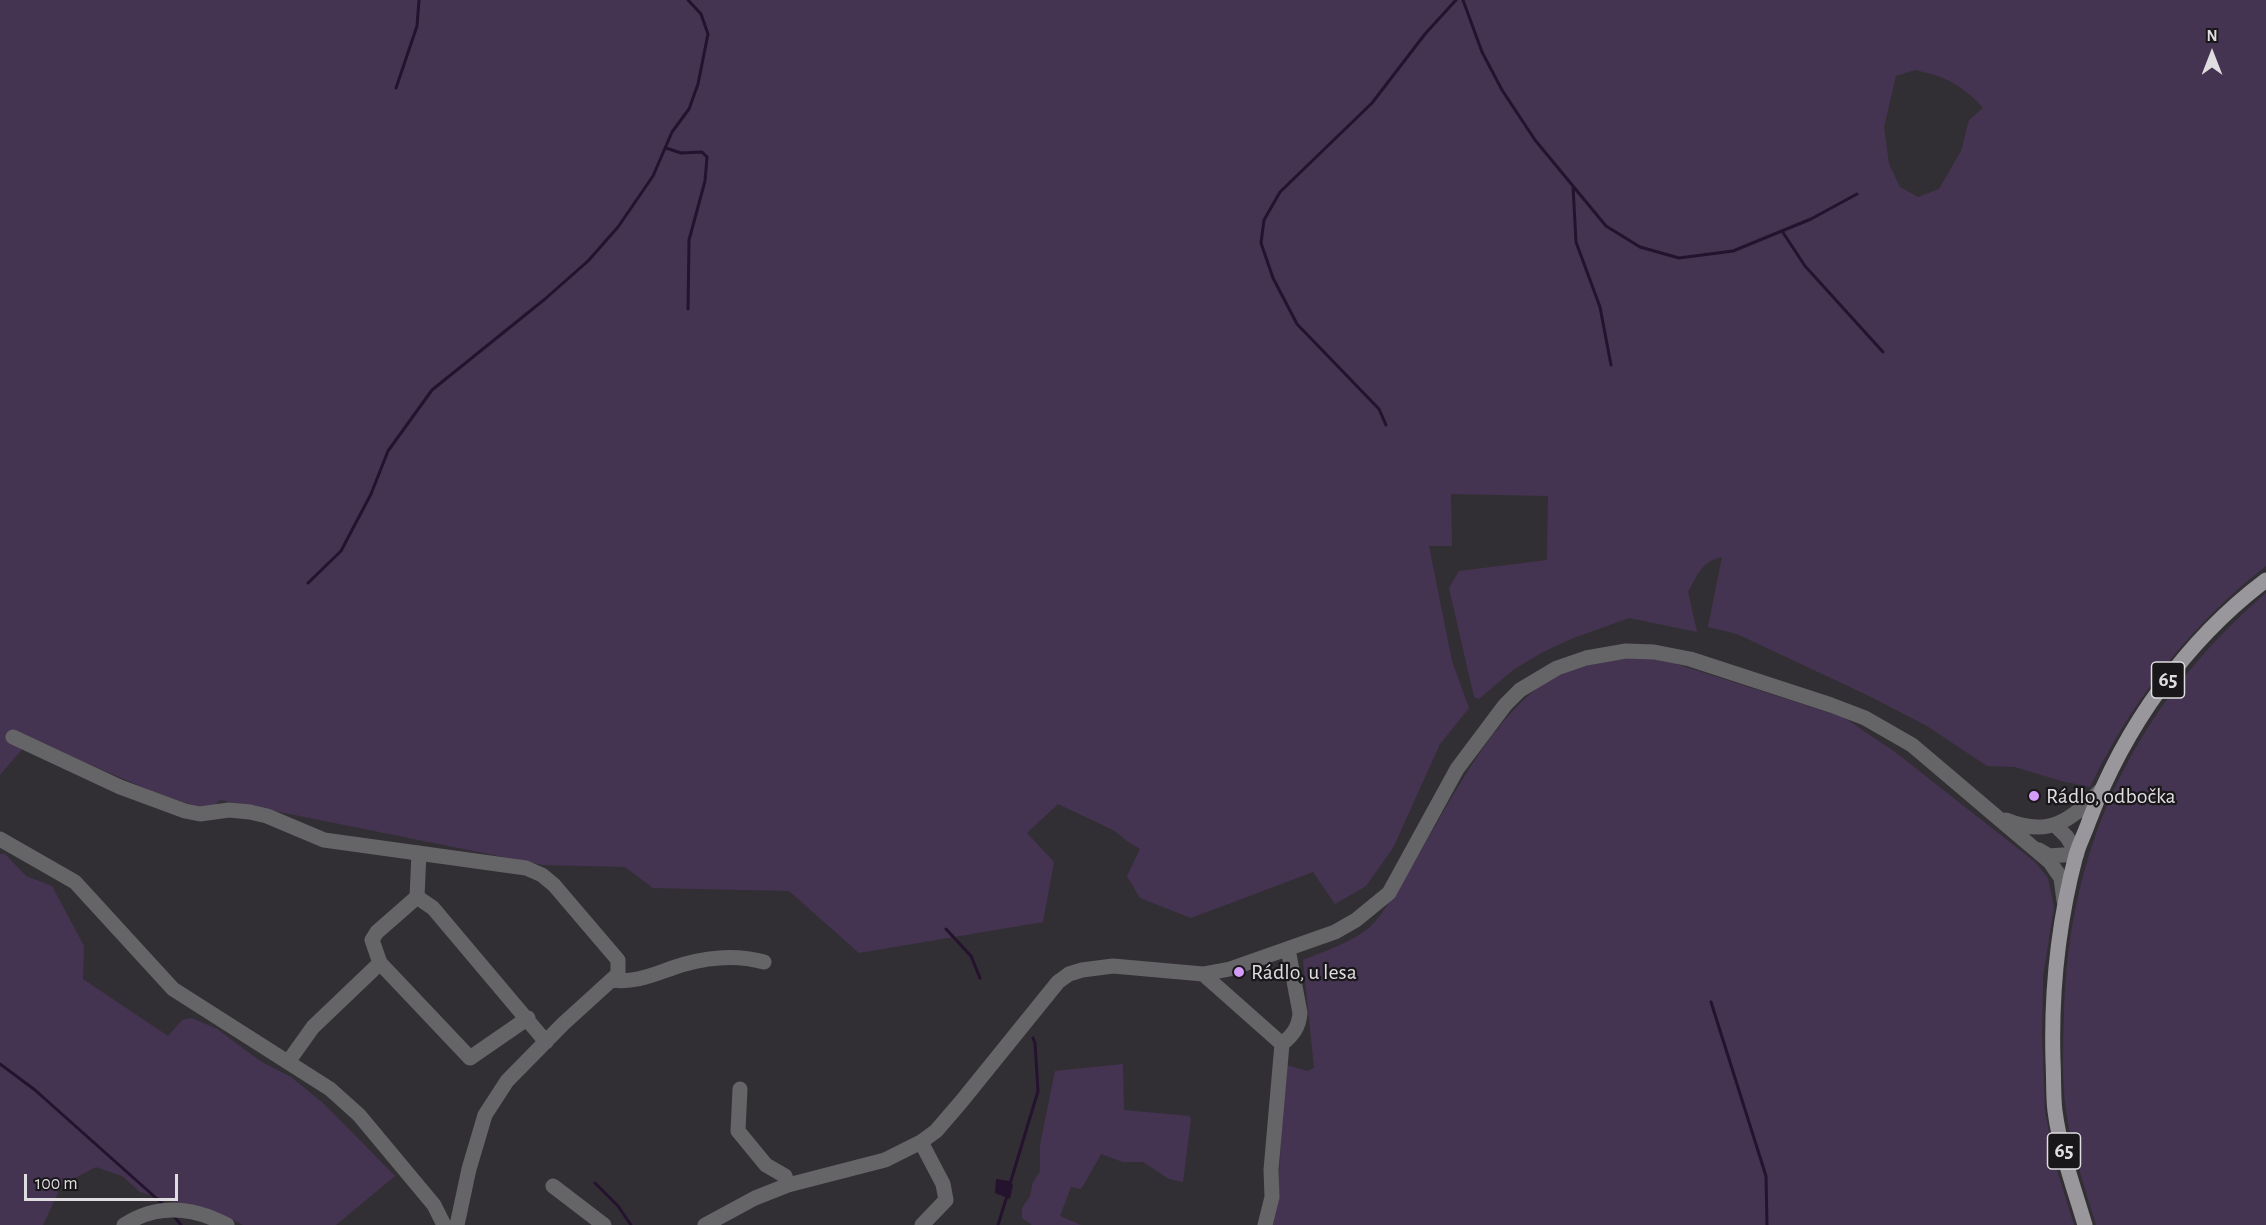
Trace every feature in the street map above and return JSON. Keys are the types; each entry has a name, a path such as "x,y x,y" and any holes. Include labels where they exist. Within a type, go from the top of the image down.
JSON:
{"main road":[{"name":"65","path":"2085,1225 2067,1167 2055,1111 2052,1037 2054,977 2064,909 2077,854 2100,791 2138,722 2180,663 2201,639 2266,580"}],"street":[{"path":"705,1225 755,1198 788,1185 885,1160 921,1142 936,1131 1058,982 1070,974 1113,966 1203,974 1239,966 1288,949 1335,932 1356,920 1389,893 1457,769 1504,705 1533,681 1557,668 1586,658 1626,651 1664,654 1696,661 1865,718 1912,745 2058,871 2063,888 2064,909"},
{"path":"13,737 120,787 185,811 200,814 229,810 250,812 267,816 324,840 526,868 542,875 554,885 618,960 618,974 507,1081 485,1115 469,1169 457,1225"},
{"path":"1995,816 2019,825 2043,828 2055,825 2076,814 2100,791"},
{"path":"2033,848 2049,856 2077,854 2067,837 2055,825"},
{"path":"0,839 75,882 172,989 330,1089 358,1115 434,1205 444,1225"},
{"path":"419,853 417,897 377,932 372,940 381,963 471,1058 528,1018"},
{"path":"417,897 433,908 546,1042"},
{"path":"1265,1225 1272,1197 1271,1170 1282,1044 1293,1035 1299,1023 1300,1012 1288,949"},
{"path":"612,980 627,982 686,964 724,958 749,958 764,962"},
{"path":"288,1062 313,1027 381,963"},
{"path":"1203,974 1282,1044"},
{"path":"740,1089 738,1131 766,1165 785,1176 788,1185"},
{"path":"921,1142 943,1184 946,1200 922,1225"},
{"path":"553,1186 604,1225"},
{"path":"124,1225 141,1215 171,1209 210,1216 227,1225"}],"shaded area":[{"path":"0,0 2266,0 2266,566 2212,613 2165,666 2125,724 2090,787 2015,767 1987,766 1927,726 1869,696 1737,634 1708,627 1722,557 1705,566 1688,592 1697,632 1629,618 1543,652 1513,670 1479,699 1474,697 1449,588 1459,571 1547,560 1548,496 1451,494 1452,546 1429,546 1452,661 1469,708 1440,744 1393,848 1366,886 1335,904 1313,872 1191,918 1140,898 1127,876 1140,849 1115,831 1058,804 1027,833 1054,862 1043,922 859,953 789,891 653,888 625,867 543,865 220,800 214,806 195,806 149,790 31,739 0,775","holes":["1915,70 1960,87 1983,108 1969,120 1961,151 1939,189 1918,197 1900,187 1889,164 1884,127 1896,76"]},
{"path":"2266,593 2266,1225 2096,1225 2072,1140 2064,1088 2064,1016 2068,953 2079,893 2095,836 2118,782 2146,731 2180,682 2220,636"},
{"path":"1651,656 1843,717 1895,752 2035,862 2048,878 2054,907 2043,976 2042,1037 2045,1112 2057,1170 2074,1225 1271,1225 1277,1204 1286,1065 1307,1071 1314,1068 1303,960 1354,938 1374,923 1415,861 1475,760 1511,712 1532,693 1553,678 1576,668 1601,662"},
{"path":"0,854 5,854 26,876 52,886 84,946 83,979 168,1036 182,1020 192,1018 217,1029 260,1061 291,1077 324,1104 395,1176 336,1225 243,1225 225,1216 140,1192 122,1176 96,1167 56,1188 58,1193 43,1225 0,1225"},
{"path":"1123,1064 1124,1110 1189,1116 1191,1119 1183,1182 1169,1179 1143,1162 1123,1162 1101,1154 1083,1186 1080,1189 1071,1187 1060,1216 1081,1225 1032,1225 1022,1218 1022,1208 1040,1172 1040,1145 1055,1071"},
{"path":"996,1179 1009,1181 1013,1185 1010,1199 995,1193"}],"waterway":[{"path":"396,88 417,26 419,0"},
{"path":"308,583 341,551 371,494 388,451 432,390 545,299 588,261 618,227 653,176 672,132 689,109 698,84 708,34 701,14 688,0"},
{"path":"1386,425 1379,409 1297,324 1273,278 1261,243 1264,220 1280,192 1372,103 1425,34 1456,0"},
{"path":"1463,0 1482,52 1502,90 1535,140 1606,226 1640,247 1679,258 1733,251 1811,219 1857,194"},
{"path":"666,148 681,153 702,152 707,157 705,181 689,240 688,309"},
{"path":"1573,186 1576,242 1600,307 1611,365"},
{"path":"1782,231 1805,266 1883,352"},
{"path":"946,929 971,956 980,978"},
{"path":"1711,1002 1766,1176 1767,1225"},
{"path":"1010,1184 1038,1091 1033,1038"},
{"path":"0,1064 35,1090 165,1206"},
{"path":"595,1183 618,1206 631,1225"},
{"path":"998,1225 1007,1196"},
{"path":"173,1215 181,1225"}],"place":[{"name":"Rádlo, odbočka","path":"2034,796"},
{"name":"Rádlo, u lesa","path":"1239,972"}]}
